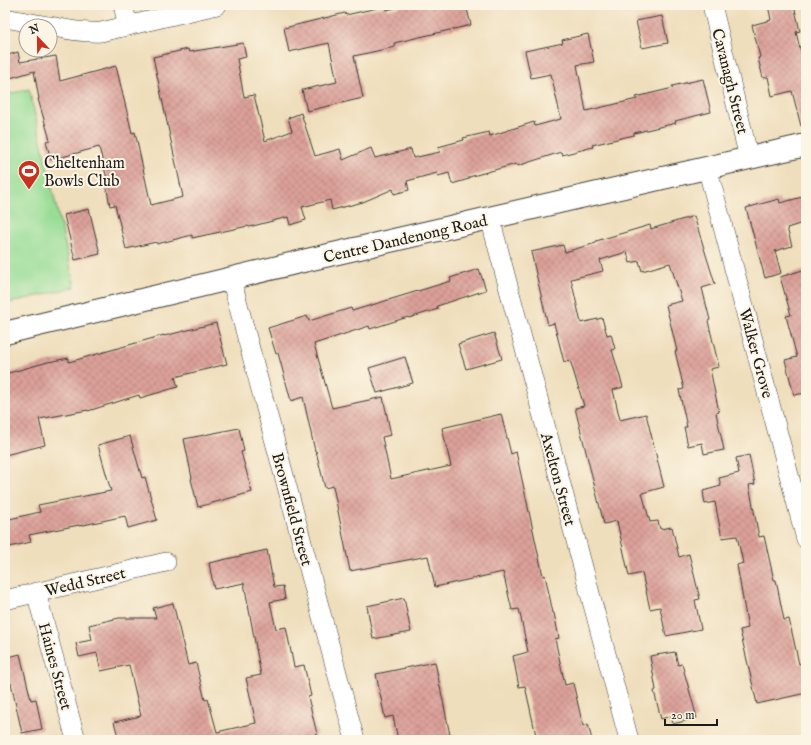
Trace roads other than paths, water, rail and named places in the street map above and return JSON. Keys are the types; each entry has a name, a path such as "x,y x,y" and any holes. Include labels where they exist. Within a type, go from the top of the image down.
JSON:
{"main road":[{"name":"Centre Dandenong Road","path":"5,333 231,278 806,145"}],"street":[{"path":"123,5 128,26"},
{"path":"58,27 89,32 101,32 217,5"},
{"name":"Cavanagh Street","path":"712,5 749,158"},
{"path":"5,18 18,20"},
{"name":"Walker Grove","path":"707,167 806,539"},
{"name":"Axelton Street","path":"490,218 629,740"},
{"name":"Brownfield Street","path":"231,278 355,740"},
{"name":"Wedd Street","path":"5,600 166,562"},
{"name":"Haines Street","path":"36,592 76,740"}],"place":[{"name":"Cheltenham Bowls Club","path":"29,190"}]}
